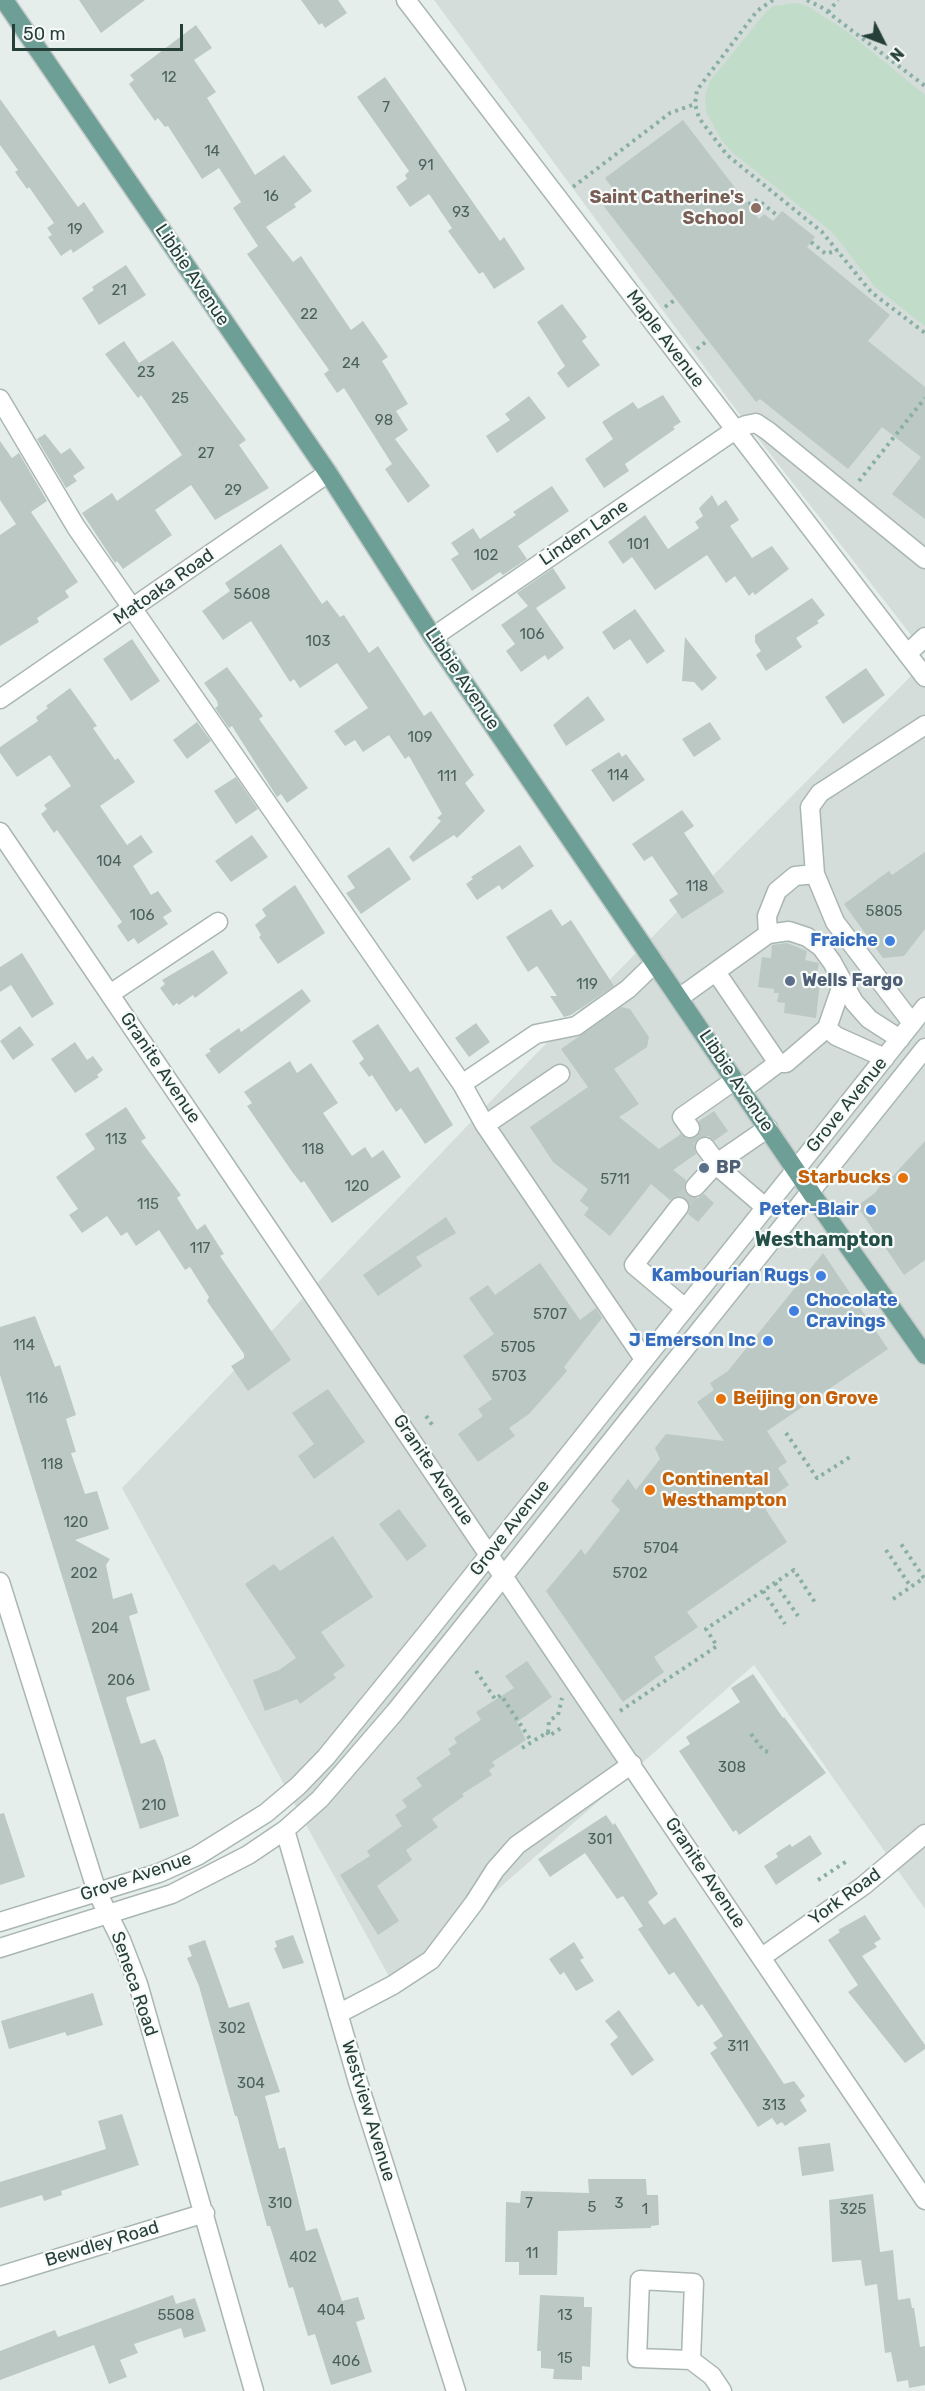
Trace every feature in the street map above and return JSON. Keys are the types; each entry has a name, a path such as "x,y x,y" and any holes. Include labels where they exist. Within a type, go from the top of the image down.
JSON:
{"main road":[{"name":"Libbie Avenue","path":"4,0 328,473 434,637 795,1170 924,1351"}],"street":[{"name":"Maple Avenue","path":"406,0 925,677"},
{"path":"0,399 76,527 462,1084 485,1125 644,1359"},
{"path":"735,430 756,423 925,559"},
{"name":"Linden Lane","path":"434,637 735,430"},
{"name":"Matoaka Road","path":"0,699 328,473"},
{"path":"907,654 925,637"},
{"path":"912,1023 835,922 815,874 810,807 820,793 925,725"},
{"name":"Granite Avenue","path":"0,832 762,1957 918,2174 925,2200"},
{"path":"768,934 766,916 777,891 795,876 815,874"},
{"path":"110,994 218,922"},
{"path":"679,998 768,934 789,931 807,937 821,947 854,1002 868,1019 900,1039"},
{"path":"462,1084 536,1034 576,1026 628,989 655,963"},
{"path":"716,972 778,1063"},
{"path":"690,1128 682,1117 778,1063 786,1063 826,1028 843,982"},
{"name":"Grove Avenue","path":"0,1922 159,1872 197,1856 266,1813 298,1786 347,1732 925,1007"},
{"path":"826,1028 836,1036 885,1058"},
{"name":"Grove Avenue","path":"0,1948 109,1916 172,1894 212,1875 285,1830 320,1799 348,1768 504,1575 925,1048"},
{"path":"485,1125 560,1074"},
{"path":"695,1187 717,1163 768,1128"},
{"path":"705,1147 741,1188 765,1207"},
{"path":"679,1207 634,1265 685,1308"},
{"name":"Seneca Road","path":"0,1582 97,1892 138,1984 254,2391"},
{"path":"338,2014 431,1960 474,1903 495,1870 517,1845 632,1764"},
{"name":"Westview Avenue","path":"285,1830 338,2014 456,2391"},
{"name":"York Road","path":"762,1957 863,1886 925,1834"},
{"name":"Bewdley Road","path":"0,2276 205,2213"},
{"path":"691,2360 694,2283 640,2280 637,2358 691,2360 712,2376 722,2391"}],"path":[{"path":"773,0 757,11 697,90 695,104 699,118 727,155 822,232 871,292 925,333"},
{"path":"807,0 828,12 925,86"},
{"path":"828,12 838,0"},
{"path":"558,198 670,113 695,104"},
{"path":"748,204 758,200 778,216"},
{"path":"811,242 826,254 838,250"},
{"path":"847,496 925,398"},
{"path":"426,1416 433,1426"},
{"path":"786,1433 817,1478 850,1457"},
{"path":"899,1540 924,1578 922,1580 925,1585"},
{"path":"885,1550 911,1587"},
{"path":"620,1711 717,1646 706,1629 794,1570 816,1604"},
{"path":"893,1599 922,1580"},
{"path":"775,1583 798,1616"},
{"path":"762,1591 785,1624"},
{"path":"476,1671 495,1699 501,1695 532,1742"},
{"path":"522,1748 547,1732 549,1721 558,1715 562,1697"},
{"path":"547,1732 549,1736 564,1726"},
{"path":"752,1734 764,1751 769,1752"},
{"path":"818,1880 847,1861"}],"shaded area":[{"name":"Saint Catherine's School","path":"434,0 925,0 925,653 740,415"},
{"path":"916,671 925,681 925,1909 754,1665 392,1982 122,1488 529,1061"}],"green space":[{"path":"796,3 809,7 848,32 925,95 925,326 875,287 833,233 733,153 722,141 706,112 705,96 710,81 766,12 773,6"}],"building":[{"path":"79,0 145,0 101,33"},
{"path":"301,0 338,0 347,13 325,28 322,23 319,25"},
{"path":"196,25 212,48 194,60 216,92 207,98 255,175 284,155 312,191 294,204 296,207 266,227 293,262 301,256 351,330 363,321 388,357 382,361 408,404 396,411 408,430 395,439 430,486 408,503 385,469 392,464 344,388 337,393 324,374 329,370 247,254 258,246 233,208 241,202 219,168 202,179 168,126 165,127 158,118 155,121 129,84 134,80 130,75"},
{"path":"385,77 500,241 504,237 525,269 494,289 483,272 479,274 448,231 452,228 429,194 410,207 396,187 407,179 405,175 409,171 357,97"},
{"path":"0,99 78,207 84,202 104,232 73,253 71,249 61,256 48,237 52,235 47,228 54,223 29,187 27,189 15,172 18,170 0,145"},
{"path":"683,120 759,219 764,214 773,221 782,211 815,237 807,247 890,315 868,341 925,387 925,519 892,494 921,457 882,427 848,469 760,399 756,402 602,204 616,193 605,178"},
{"path":"126,265 146,295 99,325 82,298 94,290 92,287"},
{"path":"562,304 587,337 582,341 600,365 568,388 557,373 565,366 537,322"},
{"path":"124,341 139,363 173,341 246,440 239,445 269,488 215,520 191,485 155,510 172,535 123,569 117,561 115,563 82,513 112,493 117,501 182,455 141,395 138,398 105,354"},
{"path":"663,395 681,422 673,427 675,429 625,464 629,471 604,488 585,459 613,439 602,422 633,402 638,409"},
{"path":"529,396 546,418 497,453 486,436 510,420 505,414"},
{"path":"45,434 61,454 70,448 85,468 73,476 77,481 66,488 37,439"},
{"path":"0,441 12,458 19,453 47,501 31,512 78,582 65,591 69,597 37,618 39,622 0,646 0,535 16,524 0,500"},
{"path":"552,486 569,511 518,546 527,559 503,575 500,572 472,591 451,559 459,554 451,543 473,528 480,539 516,515 513,512"},
{"path":"712,495 718,506 726,500 739,520 730,526 752,558 772,546 789,569 755,595 753,592 749,596 735,576 726,583 707,555 655,590 632,557 623,564 608,542 645,515 668,549 699,528 695,522 703,516 699,508"},
{"path":"281,544 322,604 327,600 340,617 344,615 369,653 378,646 424,716 431,711 474,775 465,783 485,811 457,838 454,835 413,862 409,857 441,821 437,818 442,814 409,756 405,759 389,735 363,752 355,740 345,746 334,731 368,708 337,663 300,688 294,679 290,682 251,621 223,640 202,611 230,591 225,583"},
{"path":"553,568 566,588 536,608 564,648 548,660 545,655 521,672 506,651 515,644 501,625 528,606 517,593"},
{"path":"812,598 825,615 817,621 819,623 796,638 802,647 766,671 756,655 761,651 755,642 755,635"},
{"path":"635,609 665,651 647,664 630,639 614,650 602,632"},
{"path":"685,637 717,678 702,691 694,682 682,681"},
{"path":"132,639 160,681 131,701 103,659"},
{"path":"227,667 263,716 259,719 308,788 287,803 281,794 277,797 232,726 229,728 215,708 218,706 217,701 204,683"},
{"path":"866,668 885,695 843,724 825,697"},
{"path":"70,688 97,726 93,728 115,760 118,758 135,782 100,806 127,845 141,835 153,852 133,866 151,895 158,891 172,911 163,917 168,924 138,944 134,938 128,942 117,926 122,922 57,830 54,833 41,814 47,809 44,805 71,786 50,755 17,777 0,753 0,747 38,721 36,717 48,708 46,706"},
{"path":"588,696 605,720 566,746 553,725"},
{"path":"197,722 211,741 187,759 173,740"},
{"path":"710,722 721,739 694,757 682,739"},
{"path":"619,752 622,757 626,754 645,780 613,802 591,770"},
{"path":"236,777 258,809 236,824 214,791"},
{"path":"682,810 694,826 684,833 724,892 682,919 669,900 678,894 652,856 644,861 632,844"},
{"path":"252,835 268,857 231,882 215,861"},
{"path":"520,845 534,866 502,890 499,885 477,900 466,884 473,879 471,877"},
{"path":"389,847 411,879 361,914 346,893 355,888 347,876"},
{"path":"925,852 925,929 904,956 883,958 844,904 889,871 892,875"},
{"path":"295,885 325,933 278,964 259,937 261,935 255,925 266,916 262,909"},
{"path":"551,909 562,926 571,920 614,986 571,1015 564,1017 550,996 557,996 537,966 528,972 506,937"},
{"name":"Wells Fargo","path":"787,943 807,951 805,960 819,963 817,974 821,974 816,1018 784,1013 785,1003 777,1002 779,993 774,993 774,989 758,987 762,957 771,958 772,945"},
{"path":"213,950 228,973 195,998 193,995 179,1005 177,1003 173,1006 160,988 165,984 162,980"},
{"path":"22,953 54,1004 32,1018 11,985 0,992 0,967"},
{"path":"302,989 311,1001 219,1074 205,1055 211,1051 209,1049 239,1028 241,1032"},
{"path":"621,1007 630,1009 649,1037 647,1047 614,1069 639,1104 619,1117 659,1149 681,1134 686,1138 696,1137 700,1132 699,1121 714,1111 728,1131 714,1141 709,1136 699,1138 694,1143 696,1154 673,1170 686,1180 684,1190 688,1196 698,1198 704,1194 714,1203 698,1222 688,1214 690,1208 686,1199 680,1196 670,1200 651,1184 610,1236 584,1215 589,1208 580,1201 588,1189 553,1162 530,1127 588,1087 561,1049"},
{"path":"476,1023 490,1042 469,1057 455,1038"},
{"path":"378,1024 410,1072 418,1067 453,1125 425,1144 401,1108 396,1112 372,1075 369,1077 359,1063 364,1059 352,1041"},
{"path":"20,1026 34,1045 13,1060 0,1041"},
{"path":"75,1042 87,1060 93,1056 103,1070 97,1075 99,1077 75,1093 51,1059"},
{"path":"290,1061 297,1073 311,1063 338,1103 323,1113 352,1156 365,1147 372,1158 383,1150 401,1177 332,1223 304,1181 301,1183 293,1173 247,1106 252,1103 244,1092"},
{"path":"126,1107 146,1138 141,1141 181,1195 177,1198 197,1230 205,1224 224,1254 220,1256 291,1360 248,1391 231,1366 244,1358 244,1354 207,1301 209,1297 190,1267 185,1270 159,1230 136,1246 127,1232 121,1236 107,1216 82,1233 69,1215 78,1209 56,1177 95,1149 85,1134"},
{"path":"925,1141 925,1260 904,1275 857,1206 875,1193 889,1173 893,1176"},
{"path":"446,1217 456,1233 416,1257 422,1266 378,1296 363,1275"},
{"path":"823,1253 888,1349 767,1431 787,1462 778,1468 789,1485 762,1504 787,1542 687,1612 698,1627 654,1657 664,1672 623,1702 546,1591 581,1549 585,1555 620,1510 611,1501 628,1479 636,1490 660,1459 655,1448 666,1434 724,1441 697,1402 714,1390 710,1383 728,1371"},
{"path":"540,1263 580,1320 596,1308 602,1318 564,1367 567,1371 529,1414 509,1428 515,1436 478,1462 458,1434 483,1416 478,1409 492,1399 463,1356 494,1334 469,1298 488,1285 495,1295"},
{"path":"35,1316 55,1367 60,1365 76,1415 66,1419 76,1452 71,1453 85,1494 97,1491 109,1529 75,1540 110,1559 106,1565 113,1599 132,1593 138,1613 129,1616 150,1690 126,1699 141,1744 155,1739 163,1757 179,1816 140,1829 0,1375 0,1327"},
{"path":"328,1389 365,1442 314,1479 298,1456 314,1444 292,1413"},
{"path":"399,1509 427,1546 407,1561 379,1524"},
{"path":"333,1536 373,1597 321,1632 345,1666 333,1674 336,1678 300,1704 297,1699 265,1711 253,1680 279,1670 296,1658 245,1584 274,1564 280,1571"},
{"path":"527,1661 552,1697 517,1722 526,1740 492,1762 495,1766 489,1770 492,1775 462,1794 464,1796 432,1819 438,1827 406,1850 412,1860 377,1886 399,1921 378,1935 340,1875 370,1856 367,1851 402,1826 395,1815 407,1807 402,1800 422,1786 416,1778 451,1754 448,1749 457,1743 454,1738 481,1720 476,1712 514,1688 505,1676"},
{"path":"753,1674 783,1718 826,1773 739,1835 736,1830 733,1832 679,1751 690,1744 686,1737 740,1702 731,1688"},
{"path":"4,1813 25,1877 0,1885 0,1814"},
{"path":"606,1815 613,1825 615,1823 658,1894 648,1902 664,1925 675,1917 784,2084 794,2081 805,2096 800,2100 807,2111 785,2126 782,2122 777,2125 772,2118 758,2127 710,2053 717,2048 713,2043 723,2036 702,2004 698,2007 674,1972 669,1975 638,1929 643,1926 623,1896 617,1899 585,1853 550,1877 538,1859"},
{"path":"810,1835 822,1854 776,1885 764,1866 778,1857 776,1853 790,1844 792,1847"},
{"path":"865,1915 881,1939 874,1943 877,1947 862,1956 925,2045 925,2049 905,2063 848,1992 858,1985 828,1940 840,1932 838,1930"},
{"path":"293,1935 304,1963 283,1969 274,1948 277,1947 275,1941"},
{"path":"205,1940 229,2008 249,2002 280,2092 265,2096 279,2149 285,2147 306,2231 317,2228 342,2301 358,2297 365,2319 356,2322 372,2372 331,2385 315,2334 308,2336 293,2287 289,2288 270,2226 267,2226 199,1986 187,1958 192,1956 188,1946"},
{"path":"574,1942 584,1958 580,1960 594,1981 576,1991 564,1972 560,1975 549,1959"},
{"path":"93,1993 103,2025 67,2036 65,2032 9,2049 1,2021"},
{"path":"619,2010 654,2060 632,2076 610,2044 618,2037 605,2021"},
{"path":"122,2114 139,2165 61,2191 62,2195 44,2201 42,2195 0,2208 0,2182 106,2149 98,2121"},
{"path":"830,2143 834,2171 802,2176 798,2147"},
{"path":"588,2179 646,2179 647,2195 658,2195 659,2225 651,2226 651,2228 558,2231 557,2275 519,2275 519,2262 505,2262 506,2202 520,2203 521,2191 589,2193"},
{"path":"873,2194 880,2252 893,2250 898,2300 910,2298 912,2308 914,2308 920,2347 925,2346 925,2385 909,2388 908,2380 897,2382 891,2352 885,2353 877,2284 865,2286 861,2260 832,2262 829,2200"},
{"path":"173,2295 176,2304 195,2298 206,2331 184,2338 181,2328 134,2344 138,2353 120,2360 127,2377 109,2384 94,2345 0,2380 0,2351 55,2330 58,2337"},
{"path":"540,2295 584,2297 584,2307 592,2307 590,2367 582,2366 582,2380 553,2379 554,2369 541,2368 541,2351 537,2351"}],"tunnel":[{"path":"679,1207 695,1187"}],"place":[{"name":"Saint Catherine's School","path":"756,208"},
{"name":"Fraiche","path":"890,941"},
{"name":"Wells Fargo","path":"790,981"},
{"name":"BP","path":"704,1168"},
{"name":"Starbucks","path":"903,1178"},
{"name":"Peter-Blair","path":"871,1210"},
{"name":"Kambourian Rugs","path":"821,1276"},
{"name":"Chocolate Cravings","path":"794,1311"},
{"name":"J Emerson Inc","path":"768,1341"},
{"name":"Beijing on Grove","path":"721,1399"},
{"name":"Continental Westhampton","path":"650,1490"}],"district":[{"name":"Westhampton","path":"824,1240"}]}
